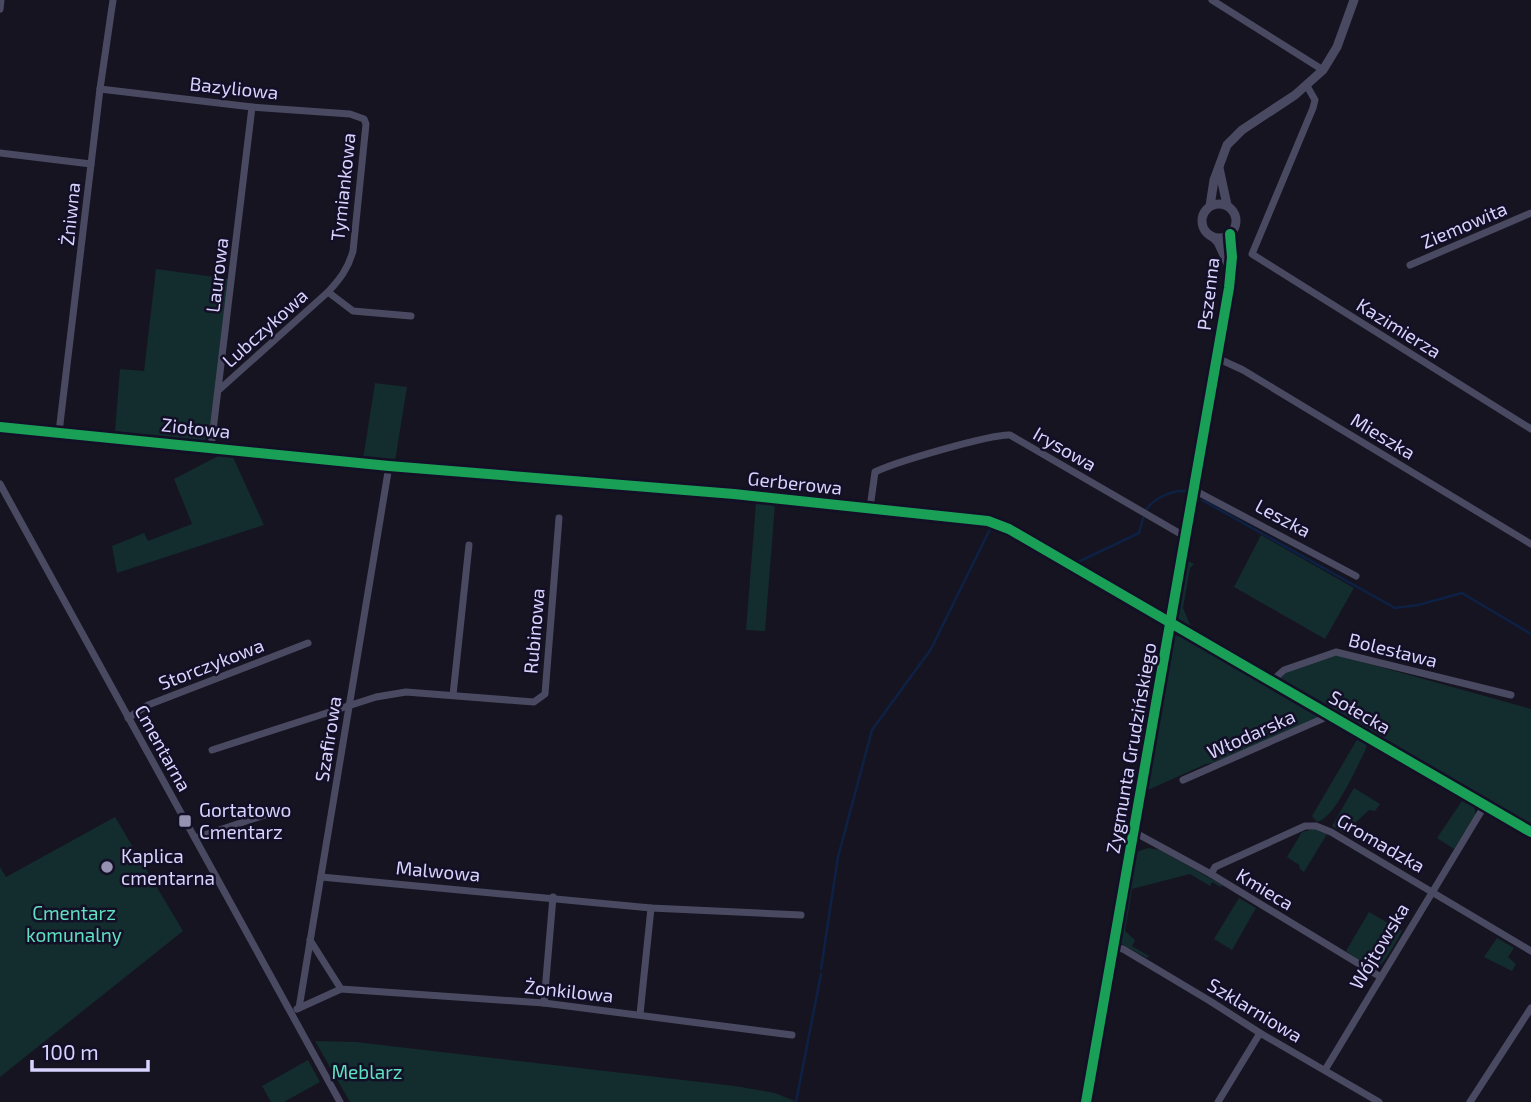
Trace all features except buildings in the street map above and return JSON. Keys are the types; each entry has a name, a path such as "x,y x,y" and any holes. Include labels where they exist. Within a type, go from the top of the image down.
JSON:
{"street":[{"path":"0,9 1,0"},
{"name":"Żniwna","path":"59,432 113,0"},
{"path":"1212,0 1323,70"},
{"name":"Pszenna","path":"1231,270 1218,242 1205,231 1202,222 1204,213 1210,206 1218,167 1233,138 1307,86 1323,70 1337,47 1354,0"},
{"name":"Kazimierza","path":"1307,86 1315,100 1314,108 1252,254 1531,429"},
{"name":"Bazyliowa","path":"100,89 252,107 350,114 364,119"},
{"name":"Laurowa","path":"211,447 252,107"},
{"name":"Tymiankowa","path":"328,292 341,278 353,251 366,124 364,119"},
{"path":"0,153 91,164"},
{"name":"Pszenna","path":"1213,237 1222,238 1230,234 1237,219 1227,205 1218,167"},
{"path":"1210,206 1218,203 1227,205"},
{"name":"Ziemowita","path":"1410,265 1531,213"},
{"name":"Pszenna","path":"1217,358 1231,270 1230,234"},
{"name":"Lubczykowa","path":"219,390 328,292 353,311 411,316"},
{"name":"Zygmunta Grudzińskiego","path":"1086,1102 1217,358"},
{"name":"Mieszka","path":"1217,358 1243,370 1531,544"},
{"name":"Ziołowa","path":"0,427 389,466"},
{"name":"Irysowa","path":"870,508 876,471 982,440 1010,435 1137,510 1179,533 1186,534"},
{"name":"Gerberowa","path":"389,466 619,484 969,517 998,524 1171,623"},
{"name":"Szafirowa","path":"299,1008 389,466"},
{"name":"Cmentarna","path":"0,484 340,1102"},
{"name":"Leszka","path":"1194,490 1356,576"},
{"name":"Rubinowa","path":"212,750 376,697 406,692 534,702 545,694 559,518"},
{"path":"453,695 469,545"},
{"name":"Sołecka","path":"1171,623 1531,832"},
{"name":"Storczykowa","path":"128,718 148,705 308,643"},
{"name":"Bolesława","path":"1272,681 1284,670 1336,652 1511,695"},
{"name":"Włodarska","path":"1183,780 1331,715"},
{"name":"Wójtowska","path":"1325,1070 1379,976 1485,805"},
{"path":"194,838 277,811"},
{"name":"Gromadzka","path":"1210,874 1215,867 1296,829 1311,825 1331,832 1531,951"},
{"name":"Kmieca","path":"1134,832 1142,834 1379,976"},
{"name":"Malwowa","path":"321,877 651,908 801,915"},
{"path":"544,1003 553,897"},
{"path":"639,1014 651,908"},
{"path":"310,940 341,989"},
{"name":"Szklarniowa","path":"1113,947 1123,949 1379,1102"},
{"name":"Żonkilowa","path":"299,1008 341,989 544,1003 792,1035"},
{"path":"291,1013 299,1008"},
{"path":"1471,1102 1531,1008"},
{"path":"1218,1102 1260,1033"}],"green space":[{"path":"156,269 230,279 211,430 201,442 115,431 120,369 144,371"},
{"path":"375,383 407,387 395,461 363,459"},
{"path":"222,454 232,455 264,525 117,573 112,546 144,533 148,541 192,524 174,479"},
{"path":"756,503 775,504 765,631 746,630"},
{"path":"1261,535 1354,588 1325,639 1234,587"},
{"path":"1180,557 1194,564 1190,568 1183,608 1191,627 1172,615"},
{"path":"1173,635 1191,638 1318,712 1317,718 1227,761 1206,764 1148,790 1143,817 1137,812 1167,639"},
{"path":"1328,656 1341,656 1531,709 1531,828 1275,680 1284,672"},
{"path":"1358,738 1367,744 1351,780 1331,812 1317,822 1312,816"},
{"path":"1354,788 1380,804 1375,811 1369,810 1344,833 1332,826"},
{"path":"1462,801 1474,807 1476,815 1454,849 1437,838"},
{"name":"Cmentarz komunalny","path":"115,817 183,931 0,1077 0,867 6,877"},
{"path":"1314,829 1327,834 1304,872 1287,857 1302,832"},
{"path":"1148,848 1160,850 1222,885 1221,887 1212,882 1210,886 1190,874 1132,889 1125,931 1135,940 1132,946 1149,956 1147,958 1118,942 1133,853"},
{"path":"1239,898 1256,908 1232,950 1214,939"},
{"path":"1369,912 1402,931 1386,958 1376,968 1346,951"},
{"path":"1497,938 1514,948 1508,957 1516,964 1512,971 1484,957"},
{"name":"Meblarz","path":"315,1041 356,1042 735,1086 775,1093 797,1102 350,1102"},
{"path":"308,1060 320,1082 284,1102 271,1102 262,1086"}],"waterway":[{"path":"1146,510 1163,496 1185,491"},
{"path":"1202,500 1395,608 1462,593 1531,634"},
{"path":"996,518 1078,562 1139,533 1143,518"},
{"path":"821,969 838,857 872,730 931,649 992,525"},
{"path":"796,1102 821,974"}],"cycle path":[{"path":"1086,1102 1229,288 1232,257 1230,234"},
{"path":"0,427 389,466 734,494 988,521 1009,529 1531,832"}],"place":[{"name":"Gortatowo Cmentarz","path":"185,821"},
{"name":"Kaplica cmentarna","path":"107,867"}]}
